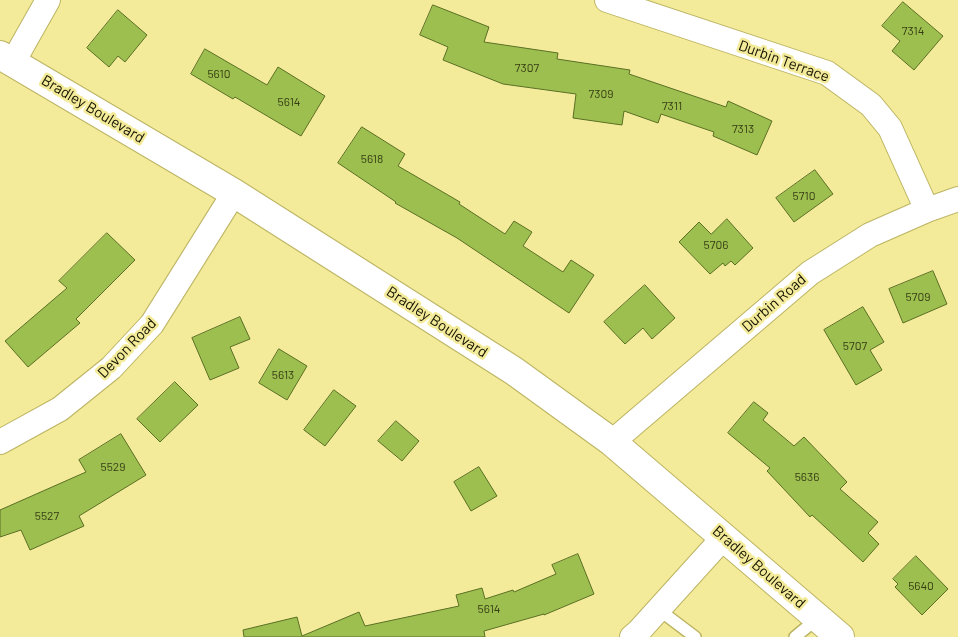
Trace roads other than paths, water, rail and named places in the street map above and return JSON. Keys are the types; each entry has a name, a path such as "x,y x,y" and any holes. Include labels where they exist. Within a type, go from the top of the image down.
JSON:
{"main road":[{"name":"Bradley Boulevard","path":"7,59 234,192 514,372 612,442 831,631"}],"street":[{"path":"7,59 48,0"},
{"name":"Durbin Terrace","path":"607,0 827,73 871,105 890,128 927,210"},
{"name":"Devon Road","path":"0,442 60,409 110,368 152,324 234,192"},
{"name":"Durbin Road","path":"612,442 810,273 870,235 927,210 958,199"},
{"path":"632,637 639,632 724,537"}],"lane":[{"path":"658,610 695,637"},
{"path":"795,637 831,631"}]}
